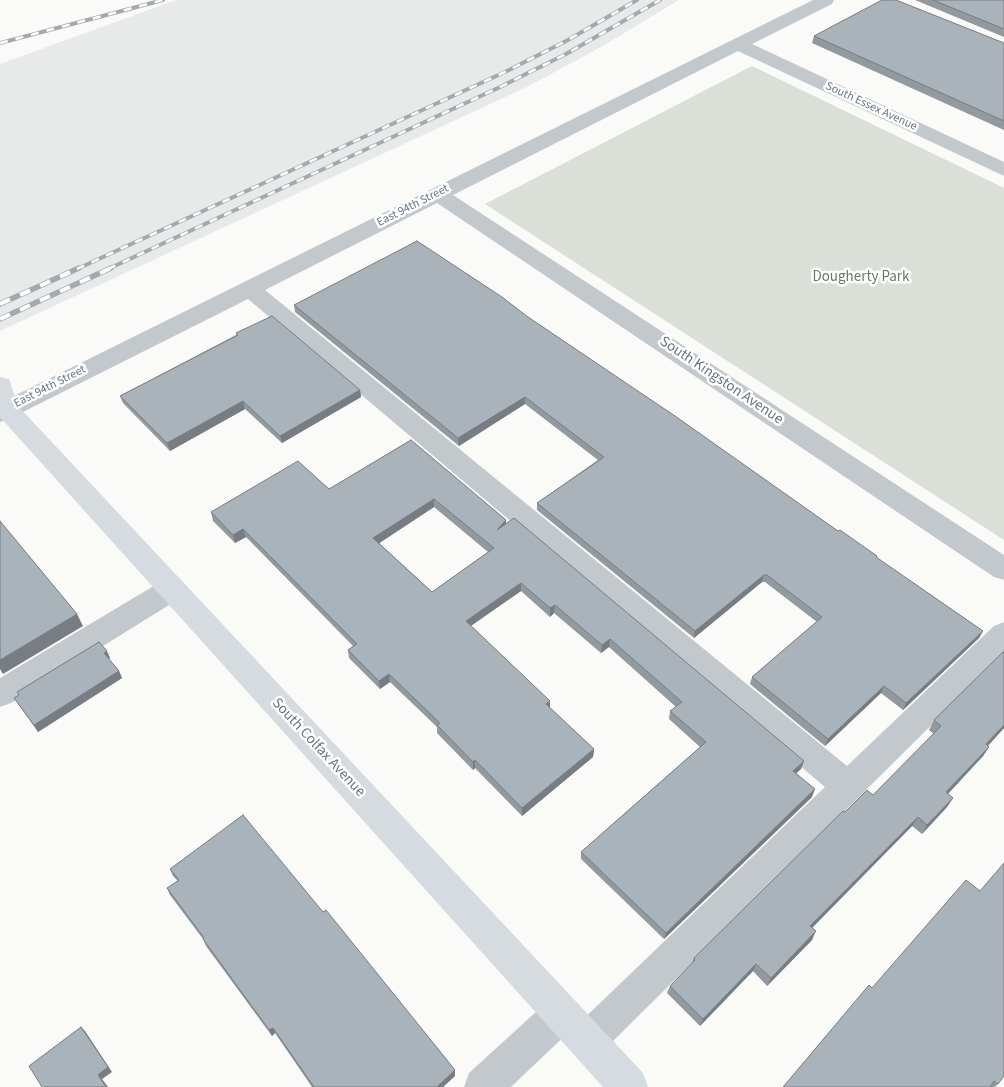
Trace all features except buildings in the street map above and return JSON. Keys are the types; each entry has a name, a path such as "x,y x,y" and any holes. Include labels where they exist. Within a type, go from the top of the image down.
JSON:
{"main road":[{"name":"South Colfax Avenue","path":"2,403 629,1087"}],"street":[{"name":"East 94th Street","path":"2,403 249,288 826,0"},
{"name":"South Essex Avenue","path":"738,44 1004,170"},
{"name":"South Kingston Avenue","path":"438,194 1004,569"},
{"path":"249,288 847,786"},
{"path":"0,694 172,589"},
{"path":"587,1041 1004,634"},
{"path":"483,1087 561,1014"}],"shaded area":[{"path":"176,0 679,0 601,47 527,87 0,331 0,64"}],"green space":[{"name":"Dougherty Park","path":"752,66 1004,188 1004,540 485,204"}],"railway":[{"path":"0,43 163,0"},
{"path":"77,269 505,72 568,40 637,0"},
{"path":"108,269 498,88 566,54 660,0"},
{"path":"0,304 79,268"},
{"path":"0,319 111,268"}]}
